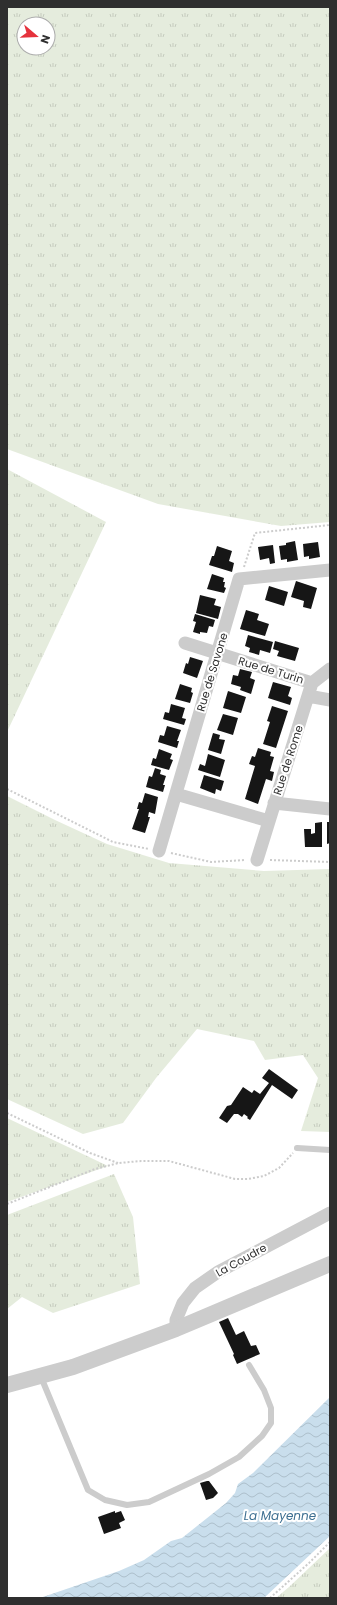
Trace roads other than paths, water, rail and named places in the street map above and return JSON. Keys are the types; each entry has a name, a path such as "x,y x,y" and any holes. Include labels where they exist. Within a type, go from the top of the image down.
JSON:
{"street":[{"name":"Rue de Savone","path":"159,851 240,579 330,570"},
{"name":"Rue de Turin","path":"185,643 312,683"},
{"path":"312,683 330,669"},
{"name":"Rue de Rome","path":"256,860 312,683"},
{"name":"Rue de Turin","path":"308,696 330,700"},
{"path":"176,794 268,821"},
{"path":"274,803 330,809"},
{"name":"La Coudre","path":"176,1329 176,1320 183,1303 195,1288 218,1272 330,1212"},
{"path":"7,1385 74,1367 176,1329 330,1264"}],"lane":[{"path":"298,1148 330,1150"},
{"path":"41,1376 88,1490 105,1500 126,1505 149,1502 209,1474 239,1457 262,1436 271,1423 271,1408 264,1390 249,1365"}],"water":[{"name":"La Mayenne","path":"330,1397 330,1536 264,1598 40,1598 119,1571 144,1560 171,1541 182,1538 226,1503 235,1493 238,1484 253,1473"}]}
